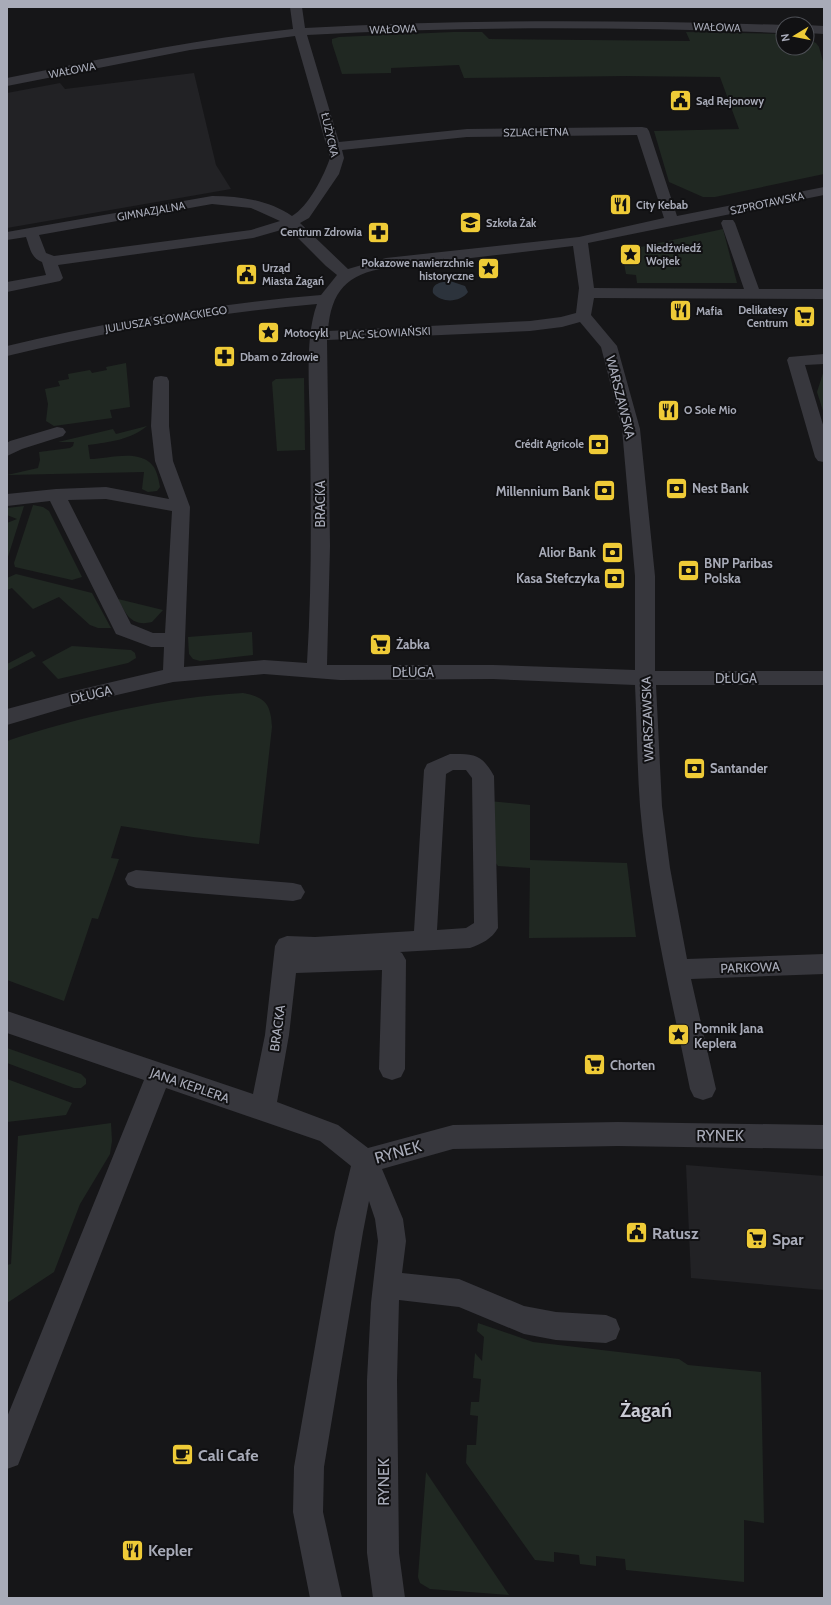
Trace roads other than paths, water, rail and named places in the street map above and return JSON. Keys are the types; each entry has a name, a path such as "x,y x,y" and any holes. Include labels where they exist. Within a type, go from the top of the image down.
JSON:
{"street":[{"name":"ŁUŻYCKA","path":"49,260 54,261 253,234 291,222 304,215 332,174 337,158 300,32 296,7"},
{"name":"WAŁOWA","path":"7,82 150,53 300,32 460,26 684,26 775,29"},
{"name":"SZLACHETNA","path":"335,147 467,133 642,131 672,222"},
{"name":"SZPROTAWSKA","path":"711,214 824,191"},
{"name":"GIMNAZJALNA","path":"7,236 212,200 238,201 272,209 291,222"},
{"name":"PLAC SŁOWIAŃSKI","path":"583,316 562,322 530,326 320,336 321,315 326,299 334,286 346,275 357,269 386,263 580,242 602,235 711,214"},
{"path":"291,222 331,263 346,275"},
{"path":"728,223 753,292"},
{"path":"7,287 55,278 49,260 40,256 31,232"},
{"path":"580,242 587,293 587,304 583,316"},
{"path":"587,293 753,292 824,294"},
{"name":"JULIUSZA SŁOWACKIEGO","path":"7,351 106,328 254,306 326,299"},
{"name":"WARSZAWSKA","path":"583,316 609,346 631,429 645,576 645,678 651,806 658,862 677,969 703,1089"},
{"name":"BRACKA","path":"317,672 321,614 320,336"},
{"path":"824,359 795,360 824,458"},
{"path":"161,381 160,426 164,461 181,507 173,675"},
{"path":"7,451 16,445 57,432"},
{"path":"7,500 56,495 106,493 181,507"},
{"path":"56,495 123,628 151,640 175,640"},
{"name":"DŁUGA","path":"7,717 64,700 173,675 264,667 317,672 493,672 645,678 824,678"},
{"path":"286,954 315,947 425,941 470,938 486,928 483,776 472,762 450,762 435,770 425,941"},
{"path":"136,879 293,892"},
{"path":"286,954 394,960 392,1069"},
{"name":"BRACKA","path":"263,1110 277,1035 286,954"},
{"name":"PARKOWA","path":"677,969 824,964"},
{"name":"JANA KEPLERA","path":"7,1022 304,1123 329,1133 365,1161"},
{"path":"7,1454 159,1074"},
{"name":"RYNEK","path":"389,1598 383,1553 382,1388 392,1241 389,1219 382,1198 365,1161 453,1137 618,1134 824,1137"},
{"path":"326,1598 308,1512 309,1467 349,1232 365,1161"},
{"path":"388,1284 459,1293 524,1320 549,1325 606,1329"}],"place":[{"name":"Sąd Rejonowy","path":"680,101"},
{"name":"City Kebab","path":"621,205"},
{"name":"Szkoła Żak","path":"471,223"},
{"name":"Centrum Zdrowia","path":"378,232"},
{"name":"Niedźwiedź Wojtek","path":"630,254"},
{"name":"Pokazowe nawierzchnie historyczne","path":"489,269"},
{"name":"Urząd Miasta Żagań","path":"247,274"},
{"name":"Mafia","path":"681,311"},
{"name":"Delikatesy Centrum","path":"804,316"},
{"name":"Motocykl","path":"269,333"},
{"name":"Dbam o Zdrowie","path":"224,357"},
{"name":"O Sole Mio","path":"669,410"},
{"name":"Crédit Agricole","path":"599,444"},
{"name":"Nest Bank","path":"677,488"},
{"name":"Millennium Bank","path":"605,491"},
{"name":"Alior Bank","path":"612,552"},
{"name":"BNP Paribas Polska","path":"689,570"},
{"name":"Kasa Stefczyka","path":"615,578"},
{"name":"Żabka","path":"380,644"},
{"name":"Santander","path":"694,768"},
{"name":"Pomnik Jana Keplera","path":"678,1035"},
{"name":"Chorten","path":"595,1065"},
{"name":"Ratusz","path":"637,1233"},
{"name":"Spar","path":"757,1239"},
{"name":"Cali Cafe","path":"183,1455"},
{"name":"Kepler","path":"133,1550"}],"district":[{"name":"Żagań","path":"646,1410"}]}
